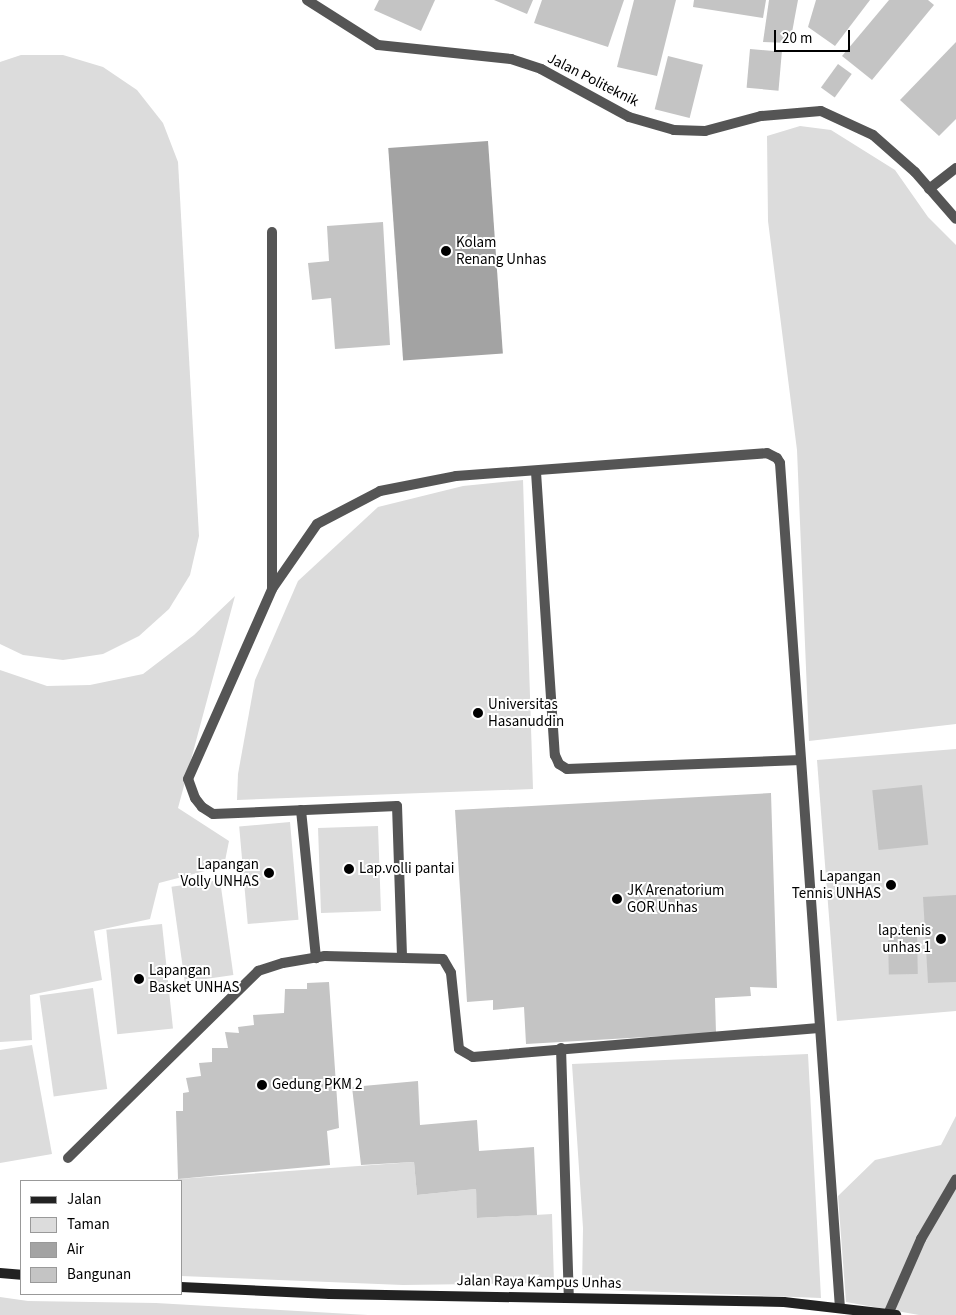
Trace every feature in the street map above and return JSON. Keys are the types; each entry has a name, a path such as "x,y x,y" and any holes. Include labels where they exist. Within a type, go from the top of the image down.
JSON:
{"street":[{"name":"Jalan Politeknik","path":"307,0 378,45 511,59 541,68 629,117 674,130 705,131 761,116 821,110 844,119 873,136 915,172 956,219"},
{"path":"929,189 956,168"},
{"path":"272,232 272,590"},
{"path":"402,956 397,806 213,814 202,808 195,798 188,779 272,590 318,524 380,491 456,476 536,472 767,454 779,460 840,1308"},
{"path":"536,472 555,756 559,764 567,769 800,760"},
{"path":"301,810 316,958"},
{"path":"68,1158 258,971 316,958 402,956 443,959 448,965 459,1049 473,1057 561,1048 819,1028"},
{"path":"561,1048 569,1298"},
{"path":"892,1314 921,1239 956,1179"},
{"path":"0,1273 20,1275"},
{"name":"Jalan Raya Kampus Unhas","path":"182,1287 330,1294 784,1302 892,1314"}],"green space":[{"path":"21,55 63,55 103,67 137,90 163,123 178,162 199,536 190,575 169,609 139,636 103,654 63,660 23,655 0,644 0,62"},
{"path":"800,126 831,130 895,170 928,217 956,245 956,724 809,741 797,450 768,221 767,136"},
{"path":"523,480 533,789 237,800 238,774 255,680 298,581 378,507 463,486"},
{"path":"235,596 178,808 229,841 224,866 159,883 150,919 94,931 102,980 30,995 32,1040 0,1042 0,670 47,686 90,685 143,674 194,635"},
{"name":"Lapangan Tennis UNHAS","path":"956,749 956,1011 837,1021 817,760"},
{"name":"Lapangan Volly UNHAS","path":"290,822 299,920 248,924 239,826"},
{"name":"Lap.volli pantai","path":"378,826 381,911 321,913 318,828"},
{"name":"Lapangan Volly UNHAS","path":"220,880 233,975 185,982 171,887"},
{"name":"Lapangan Basket UNHAS","path":"162,924 173,1028 117,1034 106,930"},
{"path":"93,988 107,1089 54,1097 40,996"},
{"path":"32,1045 52,1154 0,1163 0,1050"},
{"path":"808,1054 821,1298 582,1289 583,1228 572,1064"},
{"path":"956,1116 956,1315 919,1315 846,1302 838,1196 875,1160 941,1145"},
{"path":"414,1162 417,1195 476,1189 478,1218 552,1214 554,1283 403,1285 182,1276 182,1180 176,1180"},
{"path":"0,1297 28,1301 156,1303 368,1315 0,1315"}],"water":[{"name":"Kolam Renang Unhas","path":"488,141 503,353 403,360 388,148"}],"building":[{"path":"379,0 435,0 421,31 374,10"},
{"path":"494,0 533,0 527,14"},
{"path":"542,0 624,0 608,47 534,23"},
{"path":"634,0 676,0 657,76 617,67"},
{"path":"694,0 766,0 763,18 693,7"},
{"path":"769,0 798,0 790,43 763,42"},
{"path":"816,0 870,0 835,46 808,27"},
{"path":"889,0 928,0 934,5 872,80 842,56"},
{"path":"956,42 956,119 939,136 900,100"},
{"path":"750,49 782,52 778,91 747,88"},
{"path":"668,56 703,65 690,118 655,109"},
{"path":"838,64 852,74 835,97 821,87"},
{"path":"383,222 390,345 335,349 331,298 312,300 308,263 329,261 327,226"},
{"path":"922,785 928,845 879,850 872,790"},
{"name":"JK Arenatorium GOR Unhas","path":"771,793 777,988 750,987 751,996 715,998 716,1033 526,1044 524,1007 493,1010 493,1000 467,1002 455,810"},
{"name":"lap.tenis unhas 1","path":"956,895 956,982 928,983 923,897"},
{"path":"917,929 918,974 889,974 888,930"},
{"name":"Gedung PKM 2","path":"329,982 339,1128 327,1131 330,1165 178,1179 176,1111 183,1111 183,1093 189,1092 186,1078 201,1076 199,1063 212,1062 212,1048 228,1048 225,1032 239,1033 238,1027 254,1025 253,1015 284,1013 285,989 307,989 307,983"},
{"name":"Gedung PKM 2","path":"418,1081 420,1125 477,1120 479,1151 534,1147 537,1215 477,1218 476,1189 417,1195 414,1162 361,1165 352,1087"}],"place":[{"name":"Kolam Renang Unhas","path":"446,251"},
{"name":"Universitas Hasanuddin","path":"478,713"},
{"name":"Lap.volli pantai","path":"349,869"},
{"name":"Lapangan Volly UNHAS","path":"269,873"},
{"name":"Lapangan Tennis UNHAS","path":"891,885"},
{"name":"JK Arenatorium GOR Unhas","path":"617,899"},
{"name":"lap.tenis unhas 1","path":"941,939"},
{"name":"Lapangan Basket UNHAS","path":"139,979"},
{"name":"Gedung PKM 2","path":"262,1085"}]}
